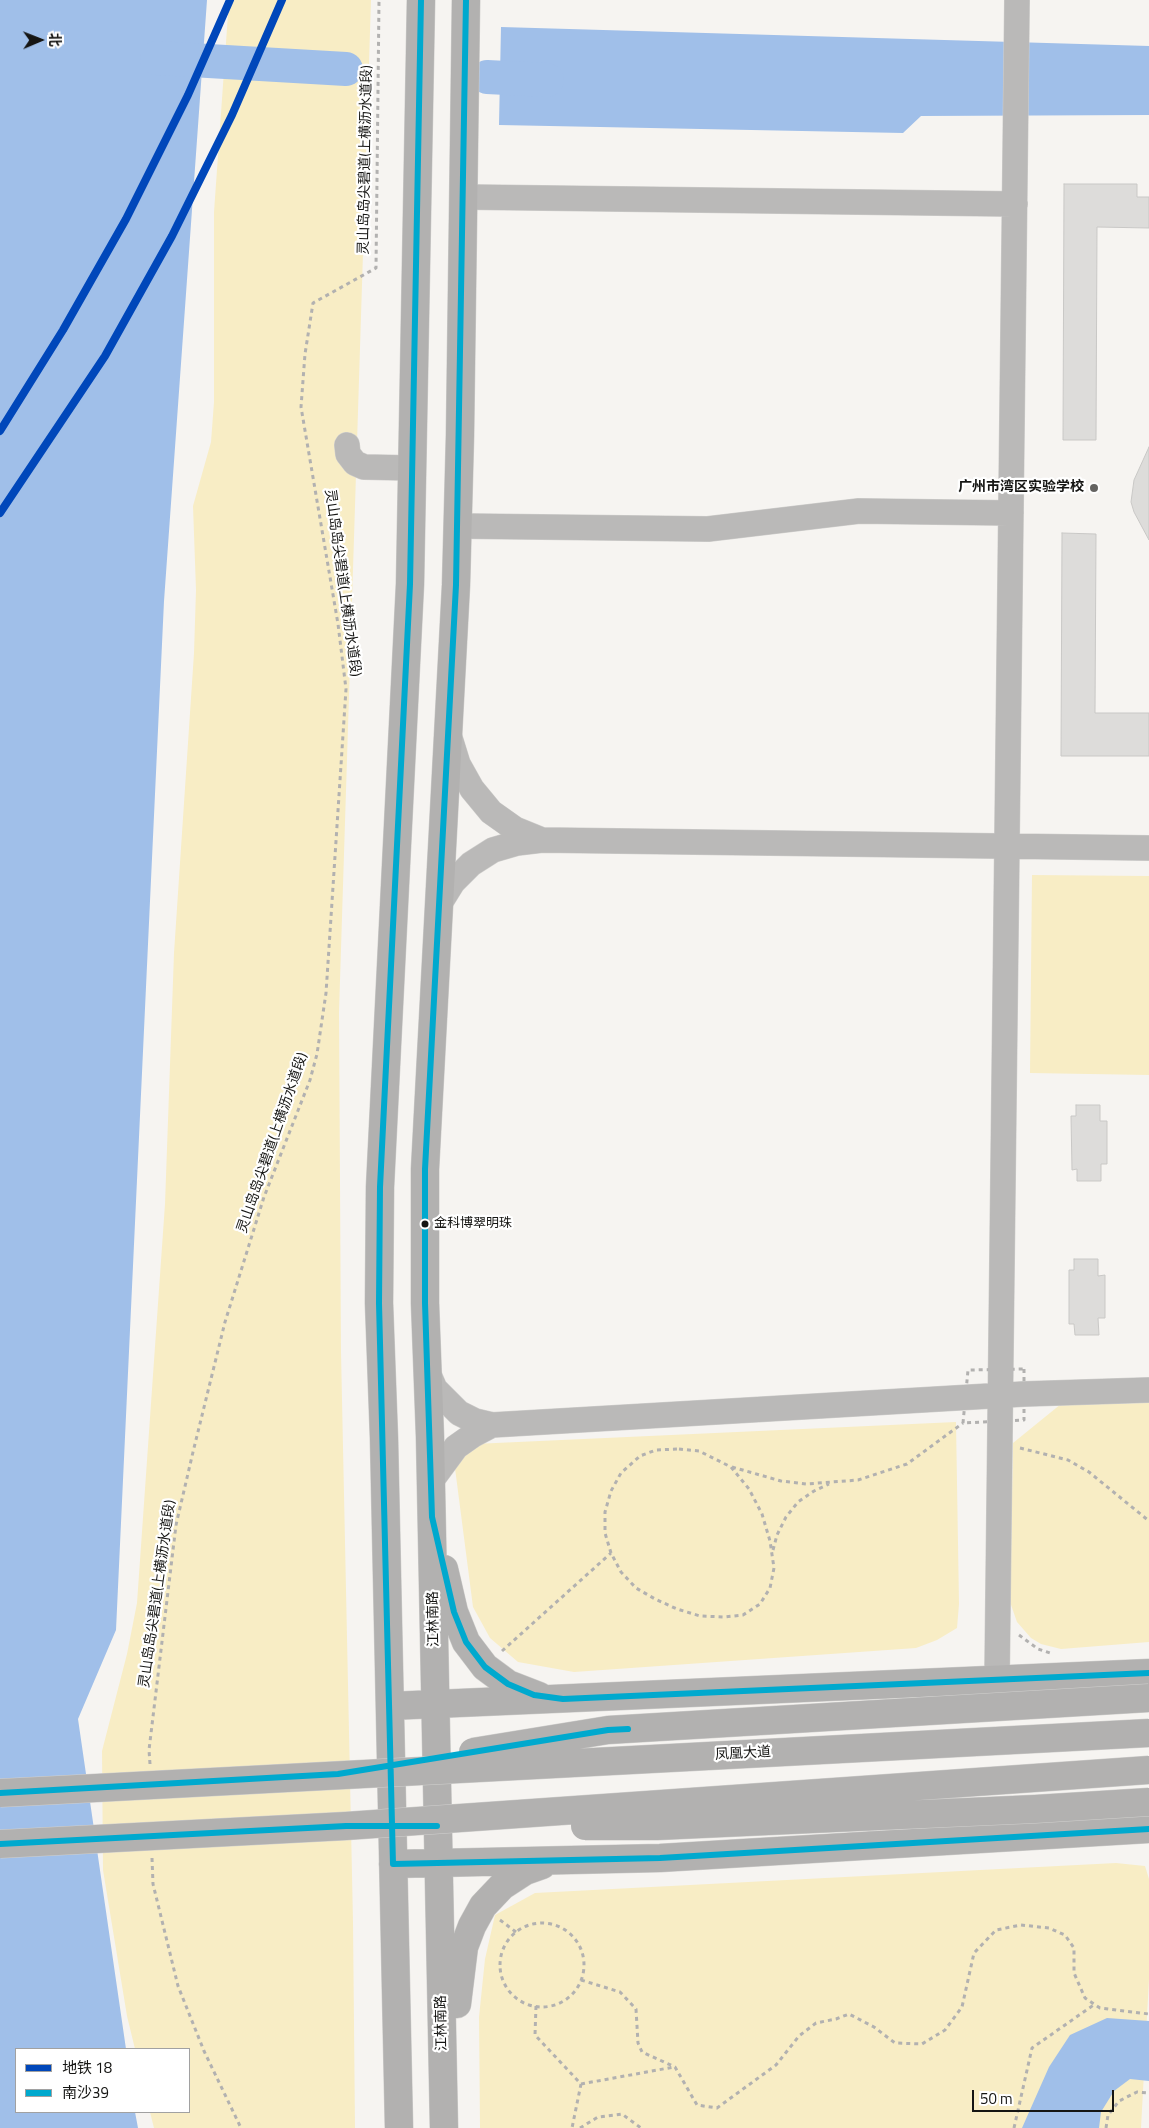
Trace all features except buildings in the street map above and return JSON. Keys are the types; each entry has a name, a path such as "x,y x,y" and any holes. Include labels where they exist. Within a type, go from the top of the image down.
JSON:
{"main road":[{"path":"399,2128 379,1303 380,1187 404,723 412,468 420,0"},
{"name":"江林南路","path":"445,2128 432,1518 425,1302 425,1169 449,735 458,526 466,0"},
{"path":"432,1518 454,1612 466,1642 485,1667 508,1684 534,1695 563,1699"},
{"path":"390,1706 1149,1673"},
{"path":"0,1793 338,1774 608,1730 1149,1698"},
{"name":"凤凰大道","path":"338,1774 1149,1734"},
{"path":"0,1844 346,1826 1149,1770"},
{"path":"346,1826 657,1826 1149,1802"},
{"path":"393,1864 551,1862 660,1858 1144,1833"},
{"path":"445,2128 460,1968 464,1946 483,1906 502,1886 525,1871 551,1862"}],"street":[{"path":"997,1680 1017,0"},
{"path":"464,197 1014,204"},
{"path":"347,445 348,454 356,463 364,467 412,468"},
{"path":"458,526 708,529 859,511 1011,513"},
{"path":"449,735 458,764 472,789 485,804 515,829 542,840"},
{"path":"440,903 453,882 471,864 493,850 517,843 542,840 1149,848"},
{"path":"428,1373 435,1389 446,1402 467,1417 492,1425 1000,1396 1149,1390"},
{"path":"431,1481 456,1447 473,1434 492,1425"}],"path":[{"name":"灵山岛岛尖碧道(上横沥水道段)","path":"150,1769 149,1750 176,1525 190,1461 228,1313 264,1197 310,1080 317,1054 326,994 346,689 338,624 301,407 305,354 313,303 376,268 379,0"},
{"path":"1020,1424 1028,1415"},
{"path":"731,1467 749,1489 762,1514 772,1553 774,1568 770,1588 760,1604 743,1615 724,1618 700,1616 676,1609 636,1588 626,1578 610,1553 605,1533 605,1512 611,1491 621,1473 640,1456 656,1450 679,1448 699,1451 731,1467 781,1481 832,1483 858,1480 906,1464 963,1423"},
{"path":"1014,1447 1028,1448 1068,1460 1102,1481 1149,1521"},
{"path":"772,1553 776,1535 786,1517 798,1502 814,1491 832,1483"},
{"path":"485,1667 610,1553"},
{"path":"1016,1630 1028,1643 1054,1654"},
{"path":"152,1856 153,1884 178,1986 204,2050 241,2128"},
{"path":"541,1923 554,1925 566,1931 576,1940 582,1953 584,1966 581,1980 574,1992 563,2001 550,2006 536,2006 523,2002 512,1994 504,1982 500,1969 501,1955 506,1942 516,1932 527,1926 541,1923"},
{"path":"581,1980 620,1992 636,2009 638,2043 642,2052 675,2067 697,2105 717,2108 776,2065 799,2036 816,2023 849,2014 874,2027 895,2043 922,2044 945,2030 962,2007 974,1953 996,1930 1021,1925 1049,1928 1065,1934 1074,1948 1074,1973 1085,1998 1100,2008 1149,2014"},
{"path":"1014,2128 1032,2048 1095,2004"},
{"path":"536,2006 535,2035 581,2084"},
{"path":"581,2084 675,2067"},
{"path":"572,2128 581,2084"},
{"path":"1106,2128 1108,2115 1119,2101 1137,2092 1149,2092"},
{"path":"580,2128 598,2117 622,2114 641,2128"}],"shaded area":[{"path":"229,0 371,0 339,1012 341,1352 353,1922 355,2128 154,2128 150,2113 190,2113 190,2048 135,2048 127,2016 103,1870 102,1751 127,1654 137,1603 165,1204 174,953 194,653 196,590 193,506 211,442 214,402 214,212"},
{"path":"1032,875 1149,876 1149,1075 1030,1073"},
{"path":"1149,1403 1149,1642 1061,1649 1041,1644 1031,1638 1017,1622 1010,1602 1013,1443 1061,1404"},
{"path":"956,1422 959,1604 957,1628 937,1640 916,1648 574,1672 518,1662 490,1638 473,1607 452,1445"},
{"path":"1116,1863 1145,1866 1149,1879 1149,1979 1141,2128 480,2128 479,2017 485,1959 495,1915 535,1893"}],"water":[{"path":"0,0 207,0 164,601 116,1630 78,1719 126,2048 15,2048 15,2113 135,2113 138,2128 0,2128"},
{"path":"501,27 1149,46 1149,115 921,116 903,133 499,125"},
{"path":"1107,2018 1149,2021 1149,2081 1130,2079 1114,2091 1101,2112 1099,2128 1022,2128 1049,2067 1070,2035"}],"waterway":[{"path":"157,58 346,69"},
{"path":"487,77 547,80"}],"metro line":[{"name":"18","path":"0,431 63,330 126,219 188,95 230,0"},
{"name":"18","path":"0,513 105,356 172,236 232,115 282,0"}],"transit line":[{"name":"南沙39","path":"421,0 410,584 380,1187 379,1303 393,1864 660,1858 1149,1829"},
{"name":"南沙39","path":"466,0 456,585 425,1169 425,1303 432,1517 454,1612 466,1642 485,1667 508,1684 534,1695 563,1699 1149,1673"},
{"name":"南沙39","path":"0,1793 338,1774 608,1730 628,1729"},
{"name":"南沙39","path":"0,1844 346,1826 437,1826"}],"place":[{"name":"广州市湾区实验学校","path":"1094,488"},
{"name":"金科博翠明珠","path":"425,1224"}]}
